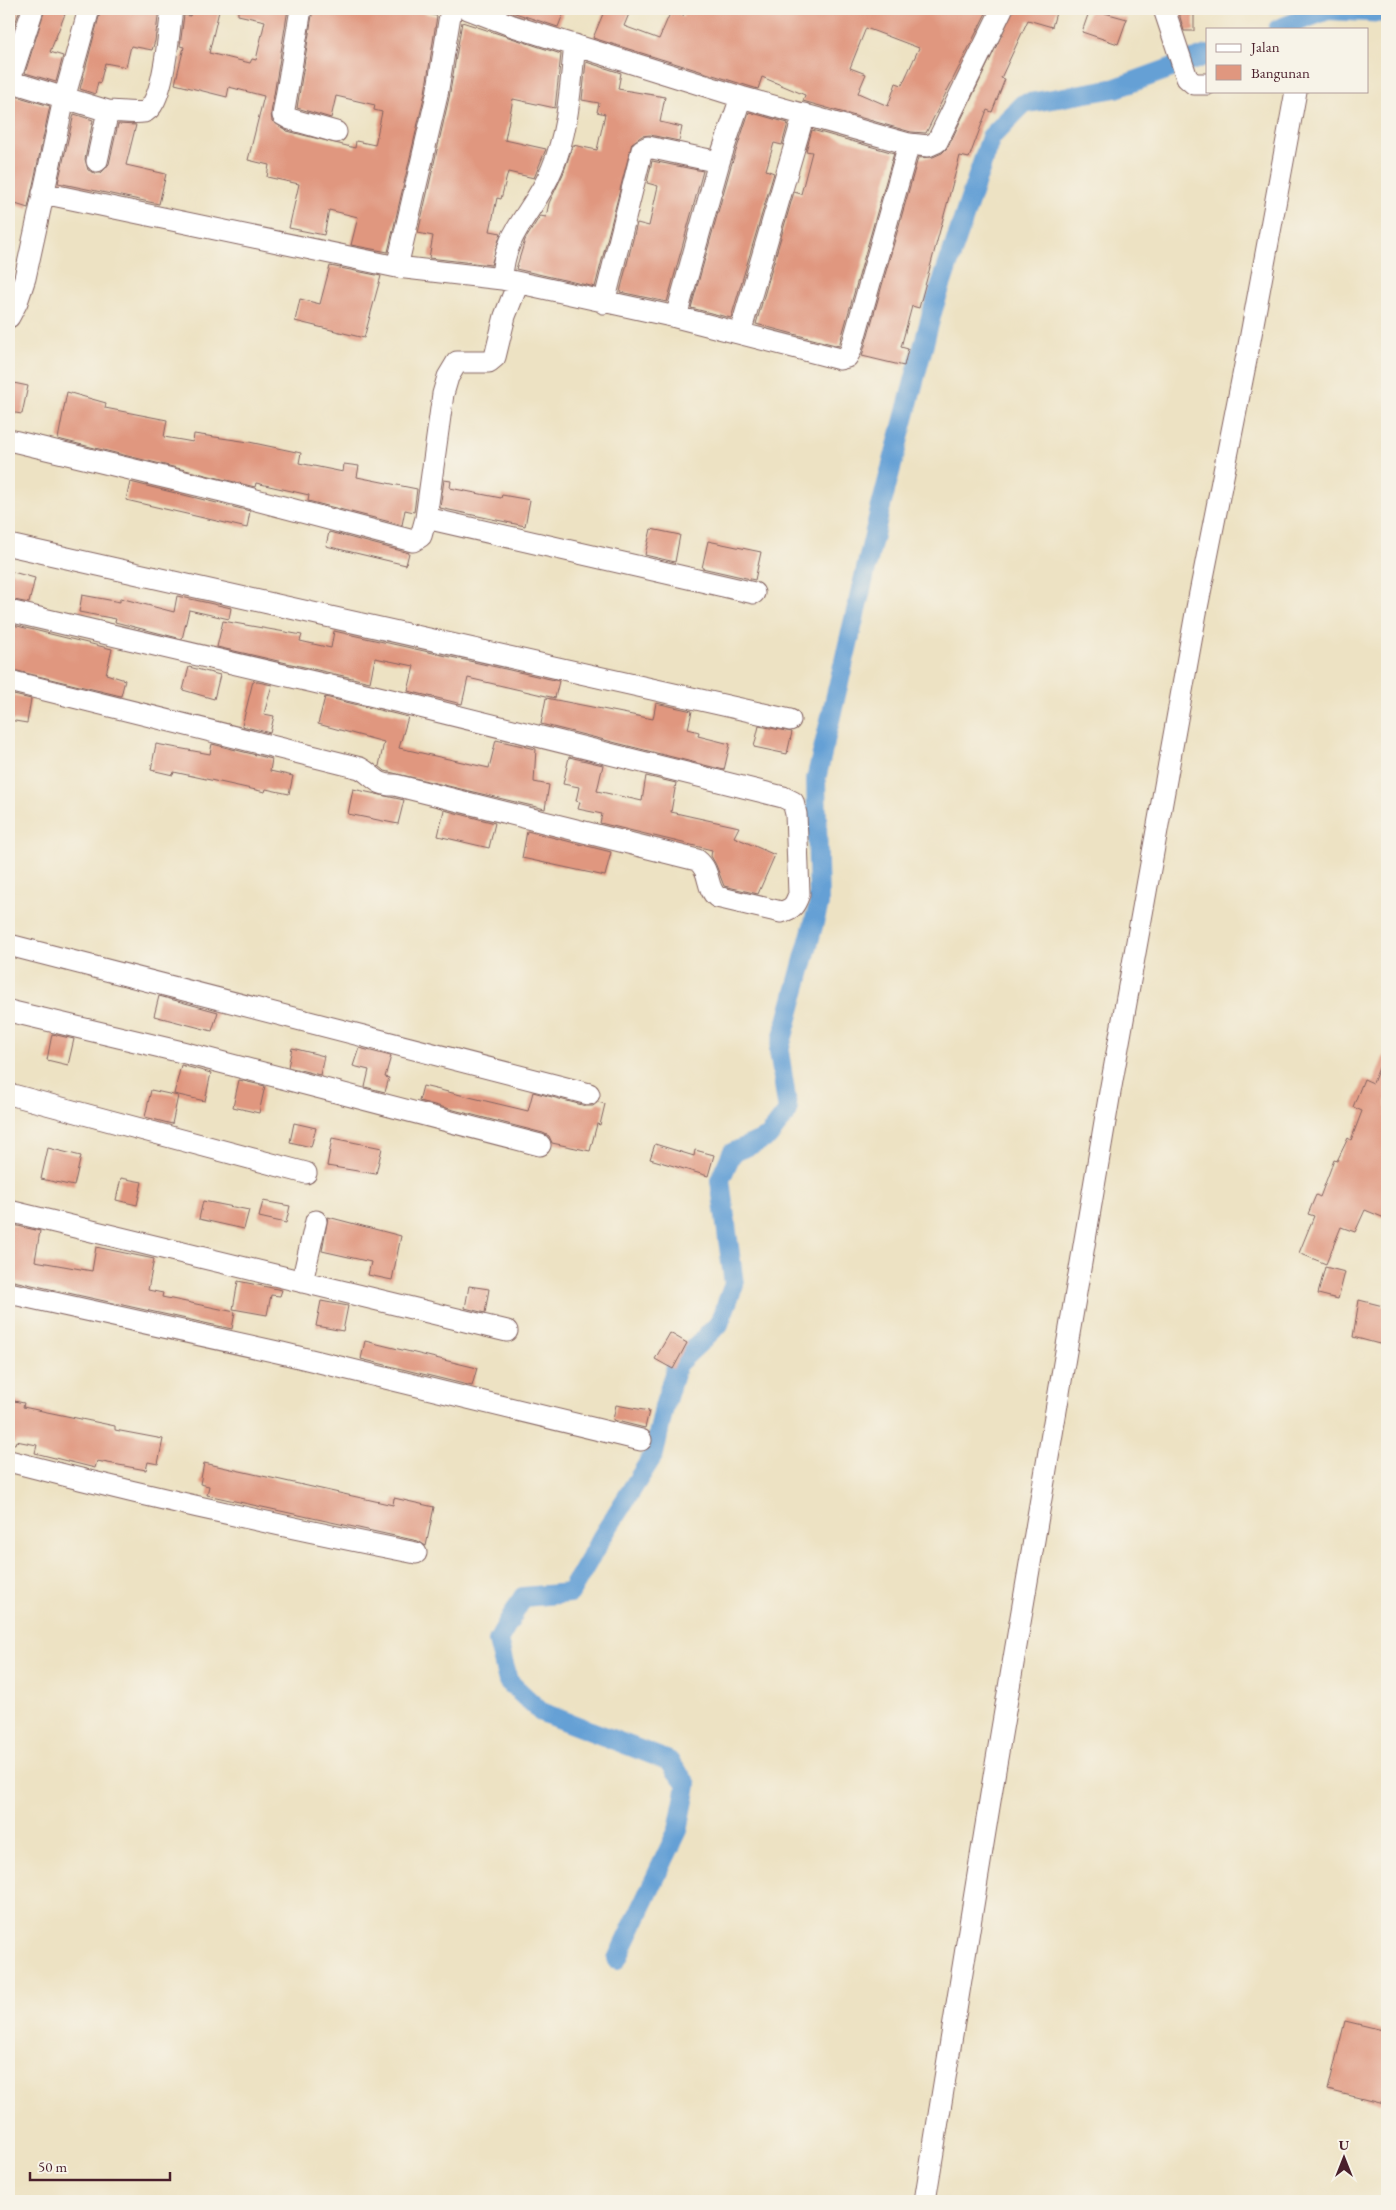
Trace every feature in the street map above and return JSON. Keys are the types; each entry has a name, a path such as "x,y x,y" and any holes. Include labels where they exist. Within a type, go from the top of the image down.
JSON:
{"street":[{"path":"33,9 9,82 108,111 144,112 152,107 160,86 172,9"},
{"path":"9,317 17,302 25,278 64,99 89,9"},
{"path":"301,9 283,115 290,119 336,132"},
{"path":"397,267 436,95 451,9"},
{"path":"468,9 518,17 575,45 741,97 909,144 928,146 937,142 1002,9"},
{"path":"1164,9 1179,53 1197,81"},
{"path":"9,440 213,488 404,541 413,541 421,536 426,518 443,394 448,377 456,362 488,362 495,357 505,316 510,281 503,262 511,238 552,170 567,124 575,45"},
{"path":"925,2201 994,1770 1110,1092 1196,613 1296,92"},
{"path":"676,317 719,162 741,97"},
{"path":"97,161 108,111"},
{"path":"740,333 804,114"},
{"path":"43,193 397,267 510,281 604,303 676,317 840,359 847,357 851,350 909,144"},
{"path":"604,303 642,150 648,147 719,162"},
{"path":"426,518 754,593"},
{"path":"9,545 790,720"},
{"path":"9,611 404,703 783,797 793,802 796,814 799,894 795,906 790,910 781,912 717,897 711,891 707,871 697,860 395,785 386,785 376,782 369,773 360,768 9,681"},
{"path":"9,945 590,1094"},
{"path":"9,1011 192,1054 540,1145"},
{"path":"9,1094 306,1172"},
{"path":"9,1211 507,1330"},
{"path":"302,1282 316,1221"},
{"path":"9,1293 282,1353 641,1440"},
{"path":"9,1462 283,1527 416,1553"}],"building":[{"path":"9,9 20,9 9,43"},
{"path":"45,9 67,9 50,52 63,56 56,82 25,73"},
{"path":"101,9 159,9 152,50 131,46 126,67 105,63 95,94 80,89"},
{"path":"192,9 219,11 209,53 250,63 252,59 256,60 265,21 238,15 238,9 288,9 271,113 272,121 287,131 355,148 356,141 375,145 382,112 374,110 375,105 336,96 331,118 297,108 313,9 406,9 437,16 425,93 388,252 351,245 358,217 329,210 324,235 289,228 299,184 267,177 269,165 248,160 264,96 229,87 227,97 175,84 184,47 180,46 184,15 190,16"},
{"path":"503,9 565,9 558,27"},
{"path":"605,9 631,9 624,26 659,39 671,11 683,16 685,9 988,9 926,133 911,132 803,101 805,95 762,77 758,89 593,38","holes":["866,28 919,48 902,85 896,83 888,106 858,93 866,74 850,68"]},
{"path":"1014,9 1057,9 1052,27 1028,20 1001,78 1005,79 992,112 987,110 969,158 960,156 919,308 912,306 901,347 908,349 904,366 862,356 918,158 933,157 942,153 948,147"},
{"path":"1090,9 1127,19 1118,44 1082,32"},
{"path":"1180,9 1194,9 1194,31 1184,31"},
{"path":"462,22 561,54 555,108 513,99 505,140 546,149 534,178 508,172 501,199 497,198 490,231 501,233 491,265 429,258 433,236 418,233 449,98"},
{"path":"586,62 621,73 618,89 665,97 660,122 682,127 679,141 650,135 642,136 632,143 595,287 516,269 525,240 540,216 546,217 549,203 563,174 573,145 597,150 605,114 597,112 599,103 582,100"},
{"path":"12,95 50,106 28,208 9,202 9,106"},
{"path":"749,112 788,123 782,145 774,143 766,170 774,173 731,318 691,308 731,166"},
{"path":"74,114 93,120 85,159 88,170 95,173 101,173 109,164 118,124 136,125 126,165 166,174 159,204 58,183"},
{"path":"812,130 894,153 839,346 756,324 794,192 801,194 812,152 806,151"},
{"path":"652,161 703,171 667,302 620,292 637,223 649,226 658,186 647,183"},
{"path":"330,266 381,276 364,338 295,321 300,299 320,304"},
{"path":"9,382 28,386 22,414 9,412"},
{"path":"67,392 106,403 105,408 167,420 164,437 193,442 194,434 249,442 301,453 299,463 343,472 344,464 359,466 357,477 417,489 414,512 405,510 402,525 308,501 309,495 256,483 255,487 58,439"},
{"path":"444,480 451,481 450,488 501,498 502,495 530,500 525,526 440,508"},
{"path":"130,482 250,511 247,528 126,500"},
{"path":"651,529 680,535 675,562 645,555"},
{"path":"329,532 409,553 406,565 326,546"},
{"path":"708,541 761,552 755,580 702,568"},
{"path":"9,571 35,578 29,603 9,599"},
{"path":"82,595 120,602 120,598 174,612 177,596 231,608 229,619 189,610 182,639 115,622 116,619 79,612"},
{"path":"223,621 302,635 300,641 331,648 334,631 559,681 555,698 468,678 462,704 408,691 414,666 375,658 370,682 217,647"},
{"path":"9,624 112,649 106,674 125,680 121,696 9,669"},
{"path":"189,667 220,675 214,699 183,690"},
{"path":"253,681 272,685 264,714 274,716 270,733 242,726"},
{"path":"9,694 31,699 27,723 9,720"},
{"path":"325,697 408,717 399,748 489,768 496,740 536,749 534,782 549,785 545,809 385,771 379,766 384,742 318,724"},
{"path":"546,698 653,719 656,703 692,711 688,729 699,732 698,736 730,744 724,770 541,724"},
{"path":"759,726 792,732 787,754 754,747"},
{"path":"156,744 210,754 212,744 272,759 270,771 293,776 289,794 266,789 265,792 174,772 173,775 151,770"},
{"path":"569,757 603,765 597,791 642,801 646,776 676,783 671,812 739,827 734,837 775,855 758,894 724,886 711,856 712,850 600,823 602,814 578,809 580,802 576,801 579,787 563,784"},
{"path":"353,789 404,800 398,824 348,814"},
{"path":"444,810 495,823 489,848 438,836"},
{"path":"527,831 611,852 605,876 522,858"},
{"path":"159,996 218,1012 212,1031 154,1016"},
{"path":"52,1034 74,1039 68,1065 47,1060"},
{"path":"292,1048 324,1056 320,1075 288,1067"},
{"path":"359,1048 391,1056 385,1077 389,1078 385,1092 365,1087 369,1070 353,1066"},
{"path":"1386,1050 1387,1219 1365,1210 1355,1232 1341,1227 1326,1264 1299,1253 1314,1216 1308,1214 1316,1195 1320,1197 1334,1160 1337,1161 1348,1138 1351,1140 1362,1111 1353,1107 1364,1079 1373,1083"},
{"path":"181,1065 211,1073 205,1101 174,1094"},
{"path":"239,1080 265,1086 259,1113 233,1107"},
{"path":"423,1086 528,1111 533,1092 586,1106 593,1106 598,1102 605,1104 600,1125 597,1124 590,1151 552,1143 549,1136 543,1133 419,1101"},
{"path":"151,1090 178,1096 172,1124 145,1117"},
{"path":"294,1123 316,1128 311,1147 290,1142"},
{"path":"332,1138 382,1148 376,1174 327,1166"},
{"path":"655,1144 694,1156 695,1150 714,1155 708,1176 650,1159"},
{"path":"48,1148 81,1156 74,1186 41,1179"},
{"path":"121,1178 142,1182 137,1205 116,1200"},
{"path":"203,1201 249,1210 244,1229 199,1219"},
{"path":"263,1201 290,1206 286,1223 259,1217"},
{"path":"328,1217 401,1236 392,1280 368,1275 371,1262 322,1251"},
{"path":"9,1224 40,1231 35,1261 92,1271 96,1247 154,1259 148,1290 163,1293 162,1297 235,1312 232,1329 9,1280"},
{"path":"1325,1267 1345,1272 1338,1299 1318,1294"},
{"path":"238,1281 282,1290 280,1296 271,1295 267,1315 233,1309"},
{"path":"469,1286 489,1289 485,1313 465,1308"},
{"path":"1359,1300 1387,1307 1387,1346 1353,1337"},
{"path":"321,1301 348,1306 343,1331 316,1326"},
{"path":"670,1333 687,1343 673,1369 655,1359"},
{"path":"365,1341 477,1368 472,1386 361,1359"},
{"path":"9,1400 24,1403 23,1407 115,1426 115,1430 163,1439 158,1464 148,1462 146,1470 97,1461 95,1468 35,1453 37,1445 16,1441 15,1444 9,1443"},
{"path":"616,1405 649,1411 645,1428 613,1420"},
{"path":"204,1463 393,1505 394,1498 434,1507 426,1546 418,1541 207,1495 209,1486 200,1484"},
{"path":"1345,2021 1387,2031 1387,2105 1328,2090"}],"waterway":[{"path":"1281,28 1328,10 1387,13"},
{"path":"617,1959 678,1830 687,1785 669,1761 541,1712 508,1681 498,1641 523,1597 570,1593 602,1537 654,1454 664,1407 677,1364 719,1324 734,1284 720,1180 732,1153 768,1137 788,1111 779,1051 819,904 816,779 879,514 933,309 991,137 1023,104 1116,88 1206,55"}]}
